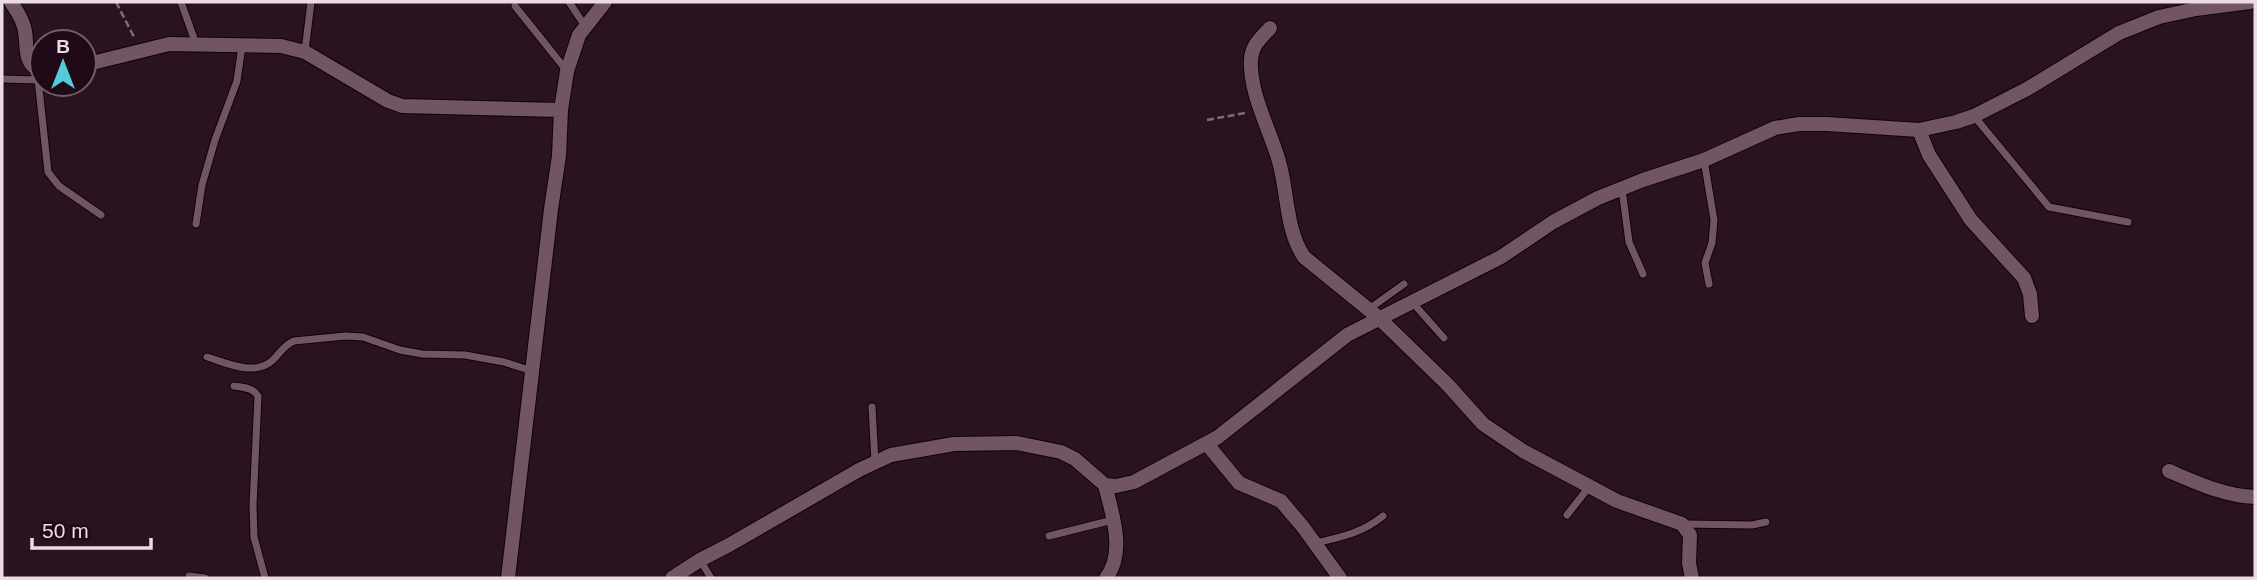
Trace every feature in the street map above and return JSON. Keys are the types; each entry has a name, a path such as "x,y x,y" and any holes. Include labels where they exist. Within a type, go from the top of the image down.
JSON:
{"street":[{"path":"11,2 22,19 28,59"},
{"path":"509,578 567,71 579,35 605,2"},
{"path":"672,578 891,455 954,444 1017,443 1068,456 1105,485 1116,486 1134,482 1207,444 1374,313 1411,302 1501,257 1577,208 1622,188 1704,160 1775,128 1799,124 1827,124 1919,130 1974,116 2027,89 2119,33 2159,18 2196,9 2250,2"},
{"path":"1270,28 1255,44 1251,55 1251,68 1261,110 1279,159 1287,206 1299,250 1304,257 1374,313 1448,385 1483,424 1523,451 1618,501 1682,524 1690,535 1689,563 1692,578"},
{"path":"98,61 169,44 281,46 305,52 387,102 402,106 561,110"},
{"path":"1919,130 1929,155 1971,220 2024,278 2030,294 2032,316"},
{"path":"1207,444 1239,484 1280,501 1340,578"},
{"path":"2169,471 2235,496 2255,497"},
{"path":"1105,485 1116,536 1115,560 1106,578"}],"lane":[{"path":"181,2 196,44"},
{"path":"305,52 311,2"},
{"path":"569,2 585,26"},
{"path":"515,6 567,71"},
{"path":"196,224 202,185 237,81 242,44"},
{"path":"2,79 28,75"},
{"path":"41,98 48,172 60,186 101,215"},
{"path":"1974,116 2049,207 2128,222"},
{"path":"1704,160 1714,220 1712,243 1704,262 1709,284"},
{"path":"1622,188 1629,242 1643,274"},
{"path":"1374,313 1404,284"},
{"path":"1411,302 1444,338"},
{"path":"207,357 244,368 258,369 266,366 286,344 293,341 345,335 373,340 400,350 422,354 465,355 504,362 533,371"},
{"path":"234,386 255,392 258,396 254,537 264,578"},
{"path":"872,407 875,463"},
{"path":"1567,514 1589,486"},
{"path":"1315,543 1353,535 1383,516"},
{"path":"1049,536 1113,520"},
{"path":"1682,524 1752,525 1766,522"},
{"path":"700,560 711,578"},
{"path":"190,576 205,578"}],"path":[{"path":"116,2 141,49"},
{"path":"1207,120 1261,110"}]}
